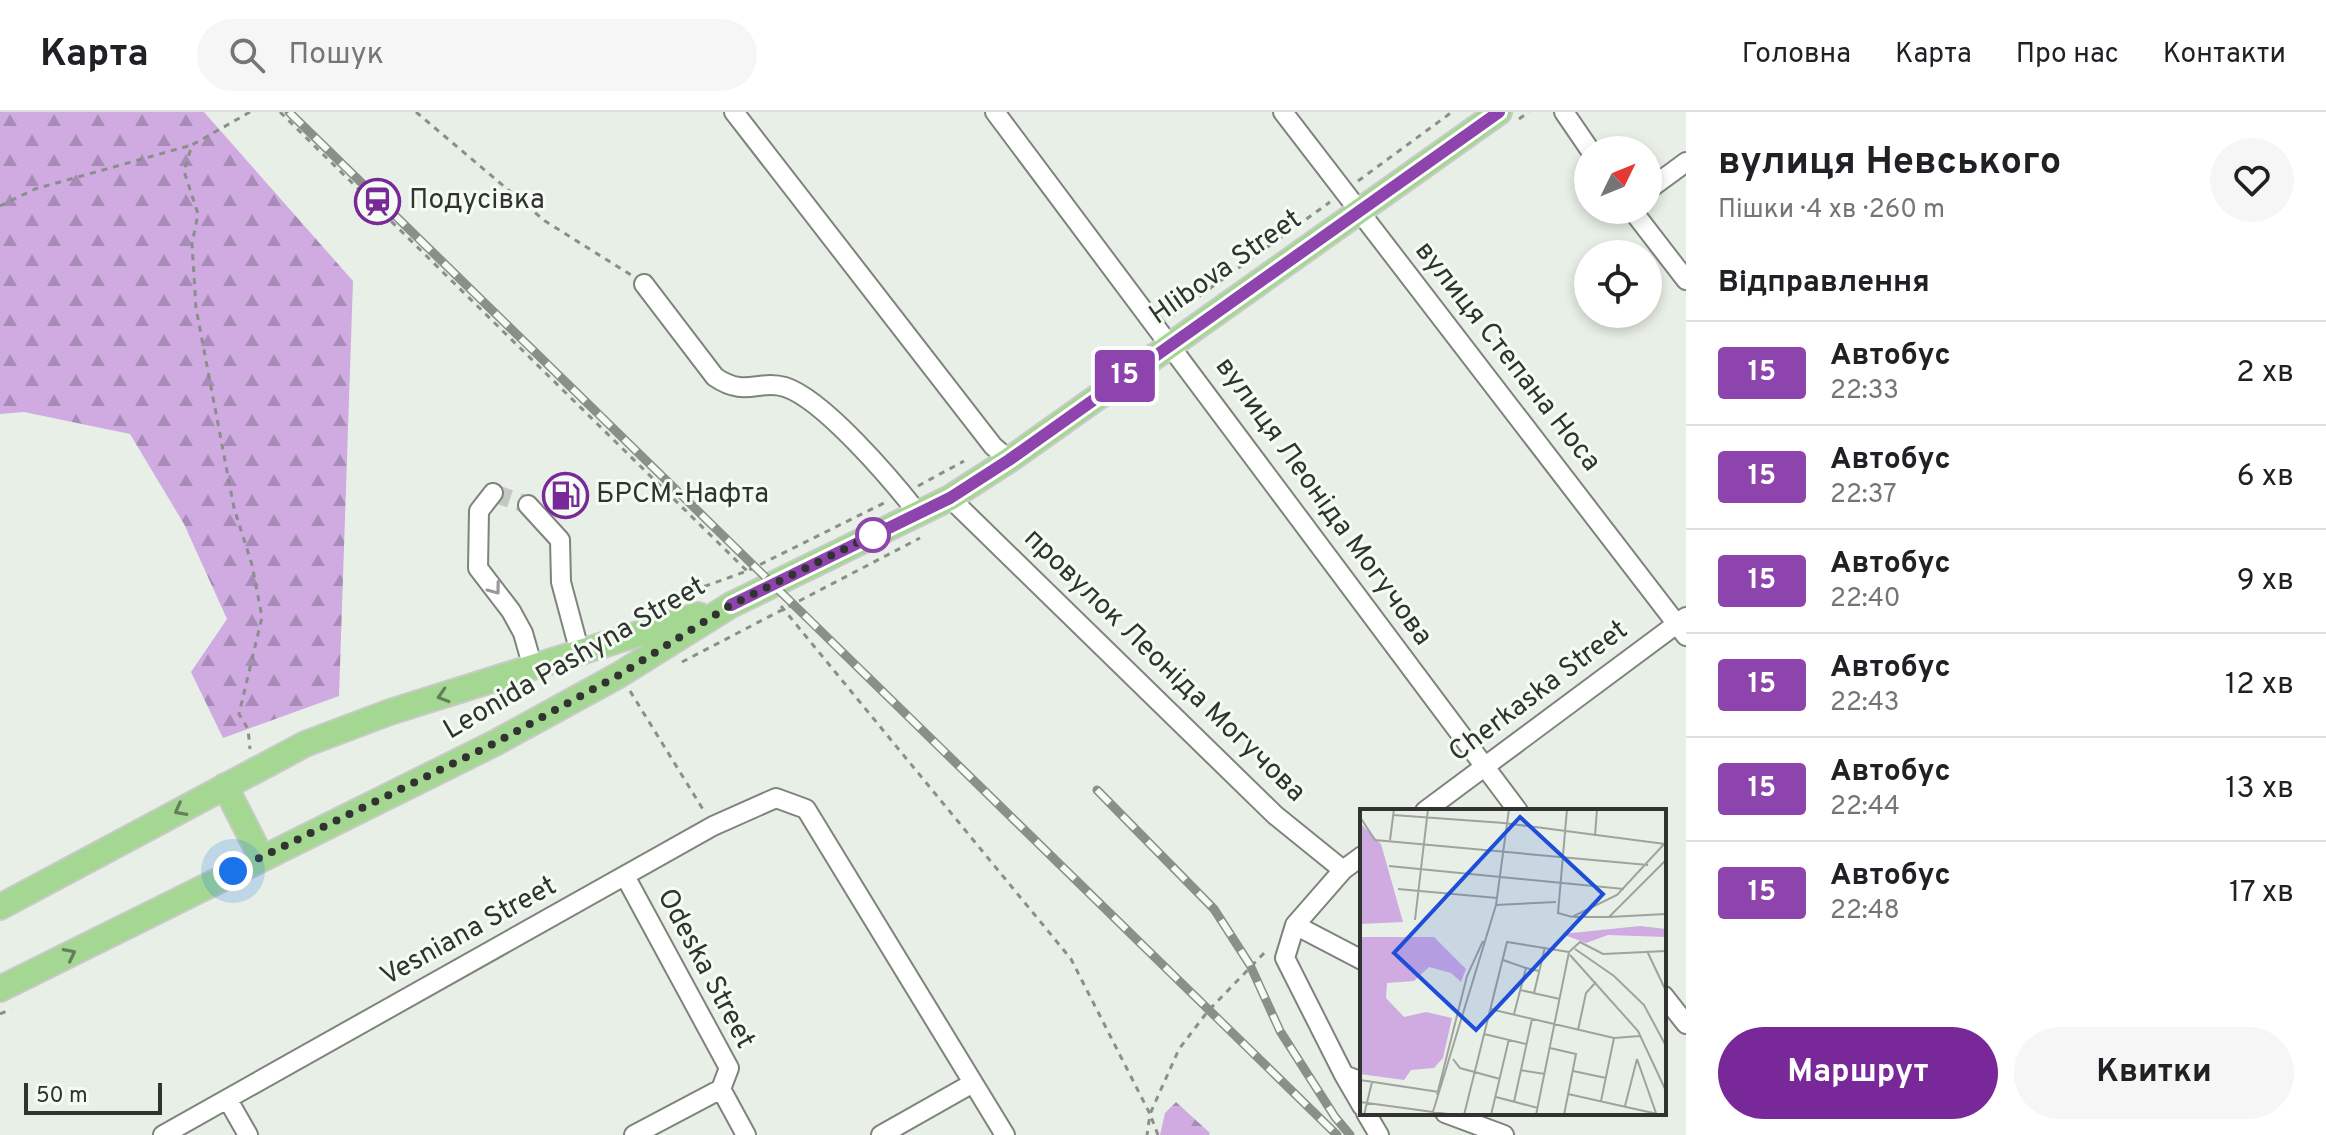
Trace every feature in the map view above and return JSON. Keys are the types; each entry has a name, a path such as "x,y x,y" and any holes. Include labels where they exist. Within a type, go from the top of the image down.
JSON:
{"main road":[{"name":"Hlibova Street","path":"731,605 910,503 950,498 1001,453 1352,202 1499,112"},
{"name":"Leonida Pashyna Street","path":"0,907 305,744 390,712 731,605"},
{"name":"Leonida Pashyna Street","path":"3,982 495,743 619,675 731,605"},
{"path":"225,786 261,857"}],"street":[{"path":"734,112 1001,453"},
{"name":"вулиця Леоніда Могучова","path":"995,112 1516,809"},
{"name":"вулиця Степана Носа","path":"1283,112 1683,626"},
{"path":"1564,112 1580,136"},
{"path":"1662,180 1686,162"},
{"path":"1643,224 1686,280"},
{"path":"644,284 715,377 731,387 781,386 810,398 910,503"},
{"path":"493,493 479,511 478,568 511,611 523,633 533,668"},
{"name":"провулок Леоніда Могучова","path":"950,498 1275,815 1343,870"},
{"path":"528,505 560,540 561,582 580,653"},
{"name":"Cherkaska Street","path":"1428,809 1683,626"},
{"name":"Vesniana Street","path":"163,1135 713,826 776,798 806,809 973,1083"},
{"path":"1360,857 1343,870 1295,925 1285,958 1353,1078 1360,1100"},
{"name":"Odeska Street","path":"625,876 729,1068 721,1089 634,1135"},
{"path":"1295,925 1360,959"},
{"path":"1666,999 1686,1024"},
{"path":"881,1135 973,1083 1005,1135"},
{"name":"Odeska Street","path":"721,1089 746,1135"},
{"path":"228,1100 248,1135"},
{"path":"1367,1115 1379,1135"},
{"path":"1450,1115 1504,1135"}],"path":[{"path":"0,206 35,189 192,145 250,112"},
{"path":"280,112 747,571 910,503 1001,453"},
{"path":"416,112 545,221 644,284"},
{"path":"1164,335 1352,202 1452,112"},
{"path":"192,145 184,171 198,214 192,244 196,308 234,508 252,565 262,617 239,714 248,729 251,753"},
{"path":"765,588 806,631 1071,959 1158,1135"},
{"path":"619,675 713,826"},
{"path":"1147,1135 1150,1114 1179,1049 1250,965 1295,925"}],"green space":[{"path":"0,112 204,112 353,281 339,696 223,738 191,672 227,619 184,524 130,434 24,412 0,414"},
{"path":"1176,1102 1209,1135 1160,1135 1165,1113"}],"tunnel":[{"path":"493,493 528,505"}],"railway":[{"path":"289,112 1337,1135"},
{"path":"1097,790 1214,909 1250,965 1280,1031 1350,1135"}],"bus line":[{"name":"15","path":"731,605 950,498 1009,460 1499,112"}],"place":[{"name":"Подусівка","path":"378,201"},
{"name":"БРСМ-Нафта","path":"565,495"}],"route":[{"path":"233,871 495,743 619,675 731,605 873,535"}]}
